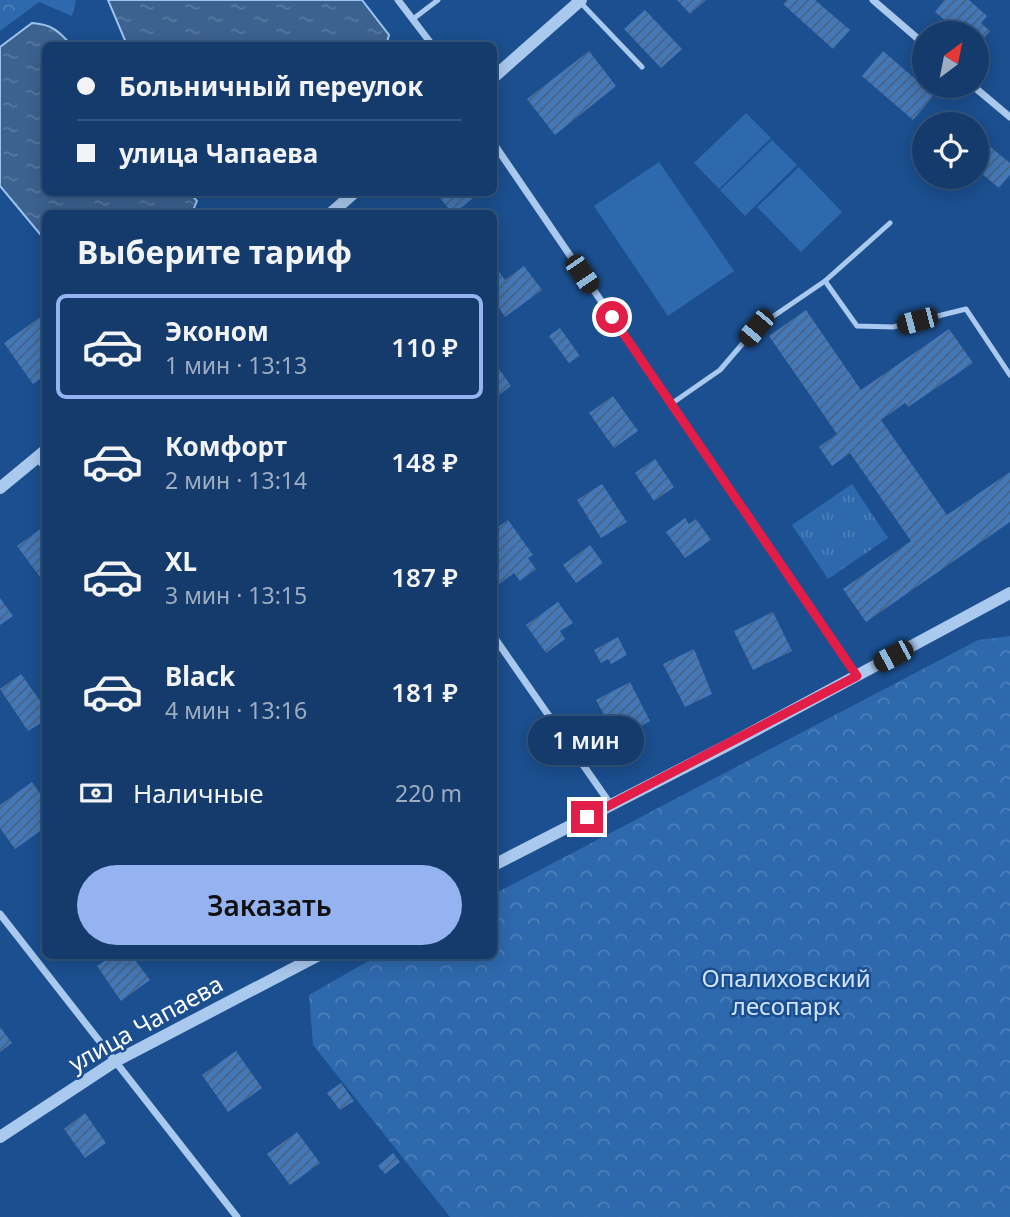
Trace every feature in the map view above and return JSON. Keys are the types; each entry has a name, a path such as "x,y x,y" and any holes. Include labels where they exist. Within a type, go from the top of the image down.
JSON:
{"street":[{"path":"398,0 430,42"},
{"path":"873,0 912,34"},
{"path":"497,74 580,1"},
{"path":"987,98 1010,117"},
{"path":"497,148 857,676"},
{"path":"335,210 350,196"},
{"path":"0,488 41,453"},
{"path":"497,863 1010,593"},
{"path":"497,641 611,805"},
{"path":"0,914 237,1217"},
{"name":"улица Чапаева","path":"0,1137 114,1062 311,959"}],"lane":[{"path":"413,19 438,0"},
{"path":"580,1 642,67"},
{"path":"671,404 720,370 756,328 825,281 890,223"},
{"path":"825,281 857,326 893,327 966,309 1010,375"}],"green space":[{"path":"0,0 76,0 72,16 39,2 0,31"},
{"path":"746,113 771,138 719,189 694,163"},
{"path":"772,140 797,165 745,216 720,190"},
{"path":"659,162 734,271 668,316 594,206"},
{"path":"799,167 842,212 801,252 757,207"},
{"path":"852,484 888,538 828,579 792,525"},
{"name":"Опалиховский лесопарк","path":"1010,636 1010,1217 450,1217 313,1045 309,995 372,959 497,959 497,892 978,640"}],"water":[{"path":"108,0 362,0 389,35 387,42 126,42"},
{"path":"32,23 54,29 68,42 42,42 42,196 193,196 197,201 193,210 42,210 42,236 0,186 0,47"}],"building":[{"path":"677,0 706,0 690,14"},
{"path":"787,0 815,0 850,30 833,49 783,4"},
{"path":"944,0 969,0 987,16 983,21 946,21 935,12"},
{"path":"645,10 682,49 661,68 624,29"},
{"path":"589,51 616,86 555,135 527,99"},
{"path":"883,51 912,76 912,98 931,98 920,112 912,112 912,119 862,76"},
{"path":"989,146 1010,163 1010,175 999,188 989,180"},
{"path":"438,196 476,196 458,210 450,210"},
{"path":"524,266 542,290 505,317 497,305 497,269 505,280"},
{"path":"806,310 861,390 949,329 973,363 908,407 905,403 881,420 947,515 1010,472 1010,522 866,622 843,589 911,541 850,453 832,466 819,447 837,434 769,336"},
{"path":"42,316 42,378 33,384 4,343"},
{"path":"560,328 580,356 569,363 549,336"},
{"path":"497,366 511,386 497,396"},
{"path":"613,396 638,431 614,448 589,413"},
{"path":"655,459 674,487 654,501 635,473"},
{"path":"602,484 627,522 601,538 577,500"},
{"path":"685,518 689,524 696,519 711,540 685,558 666,532"},
{"path":"508,520 533,555 528,558 536,569 520,581 514,573 499,584 497,581 497,528"},
{"path":"42,528 42,580 17,546"},
{"path":"590,545 603,563 576,583 563,565"},
{"path":"0,598 13,616 0,625"},
{"path":"558,602 573,623 560,631 565,639 546,653 526,625"},
{"path":"773,612 792,651 753,670 734,631"},
{"path":"618,637 627,655 611,664 608,659 601,663 594,650"},
{"path":"694,649 712,694 685,707 663,664"},
{"path":"21,674 42,703 42,722 28,731 0,689"},
{"path":"630,682 650,721 617,739 596,700"},
{"path":"32,782 42,796 42,830 15,849 0,828 0,805"},
{"path":"108,959 134,959 150,980 121,1001 97,966"},
{"path":"0,1027 12,1043 0,1052"},
{"path":"236,1051 262,1088 228,1112 202,1075"},
{"path":"341,1083 354,1101 340,1110 327,1093"},
{"path":"85,1113 106,1143 85,1158 64,1129"},
{"path":"297,1132 320,1163 290,1185 267,1154"},
{"path":"393,1153 400,1162 385,1174 378,1166"}],"route":[{"path":"587,817 857,676 612,317"}]}
